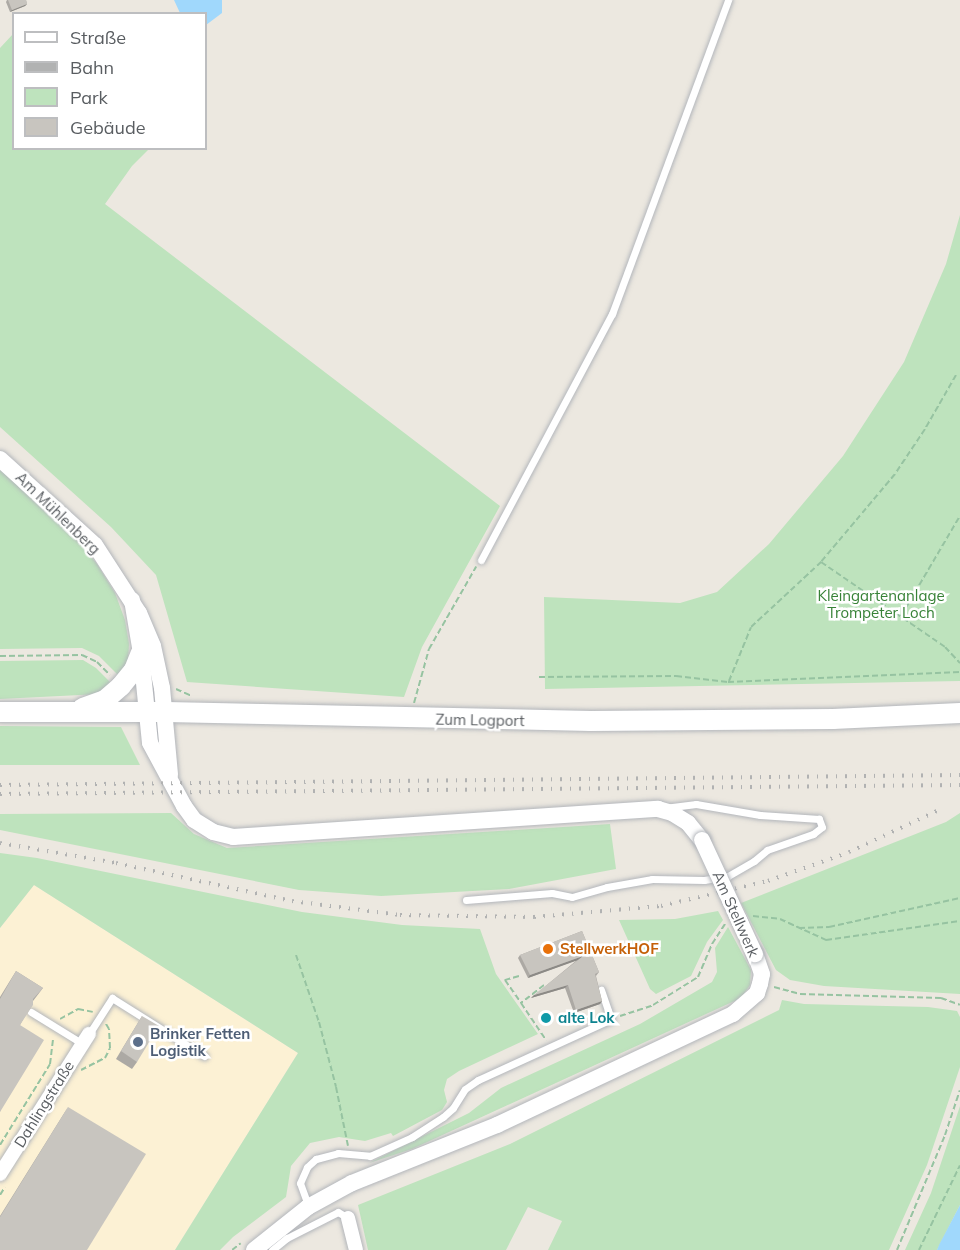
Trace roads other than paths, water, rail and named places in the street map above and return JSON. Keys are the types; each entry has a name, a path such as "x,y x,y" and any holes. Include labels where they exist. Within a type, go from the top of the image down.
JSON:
{"main road":[{"path":"75,711 105,700 134,670 141,654"},
{"name":"Zum Logport","path":"0,712 156,712 591,722 833,719 960,713"}],"street":[{"name":"Am Mühlenberg","path":"0,459 95,545 132,600 153,646 156,712"},
{"name":"Am Mühlenberg","path":"132,600 141,654 156,712"},
{"name":"Am Stellwerk","path":"156,712 165,737 171,779 194,820 213,832 233,837 658,809 672,813 688,823 702,840 762,974 757,993 733,1014 497,1125 352,1183 308,1207"},
{"name":"Dahlingstraße","path":"0,1174 86,1039"},
{"path":"254,1250 308,1207"},
{"path":"348,1218 356,1250"}],"lane":[{"path":"481,560 612,314 728,0"},
{"path":"465,900 552,893 572,897 607,887 652,879 705,880 728,876 754,861 767,850 813,834 822,827 819,819 760,815 696,804 658,809"},
{"path":"308,1207 306,1195 300,1183 307,1167 327,1155 348,1153 370,1156 393,1147 443,1118 465,1089 478,1080 611,1019 601,990"},
{"path":"31,1012 86,1039 112,998 204,1056"},
{"path":"272,1250 287,1238 338,1212 348,1218"}],"water":[{"path":"174,0 222,0 222,13 207,24 207,12 180,12"},
{"path":"960,1205 960,1250 937,1250 939,1245"}],"railway":[{"path":"0,785 960,775"},
{"path":"0,794 960,785"},
{"path":"0,843 116,863 292,901 400,915 534,917 661,906 768,881 849,852 939,810"}],"place":[{"name":"StellwerkHOF","path":"548,949"},
{"name":"alte Lok","path":"546,1018"},
{"name":"Brinker Fetten Logistik","path":"138,1042"}],"park label":[{"name":"Kleingartenanlage Trompeter Loch","path":"881,604"}]}
